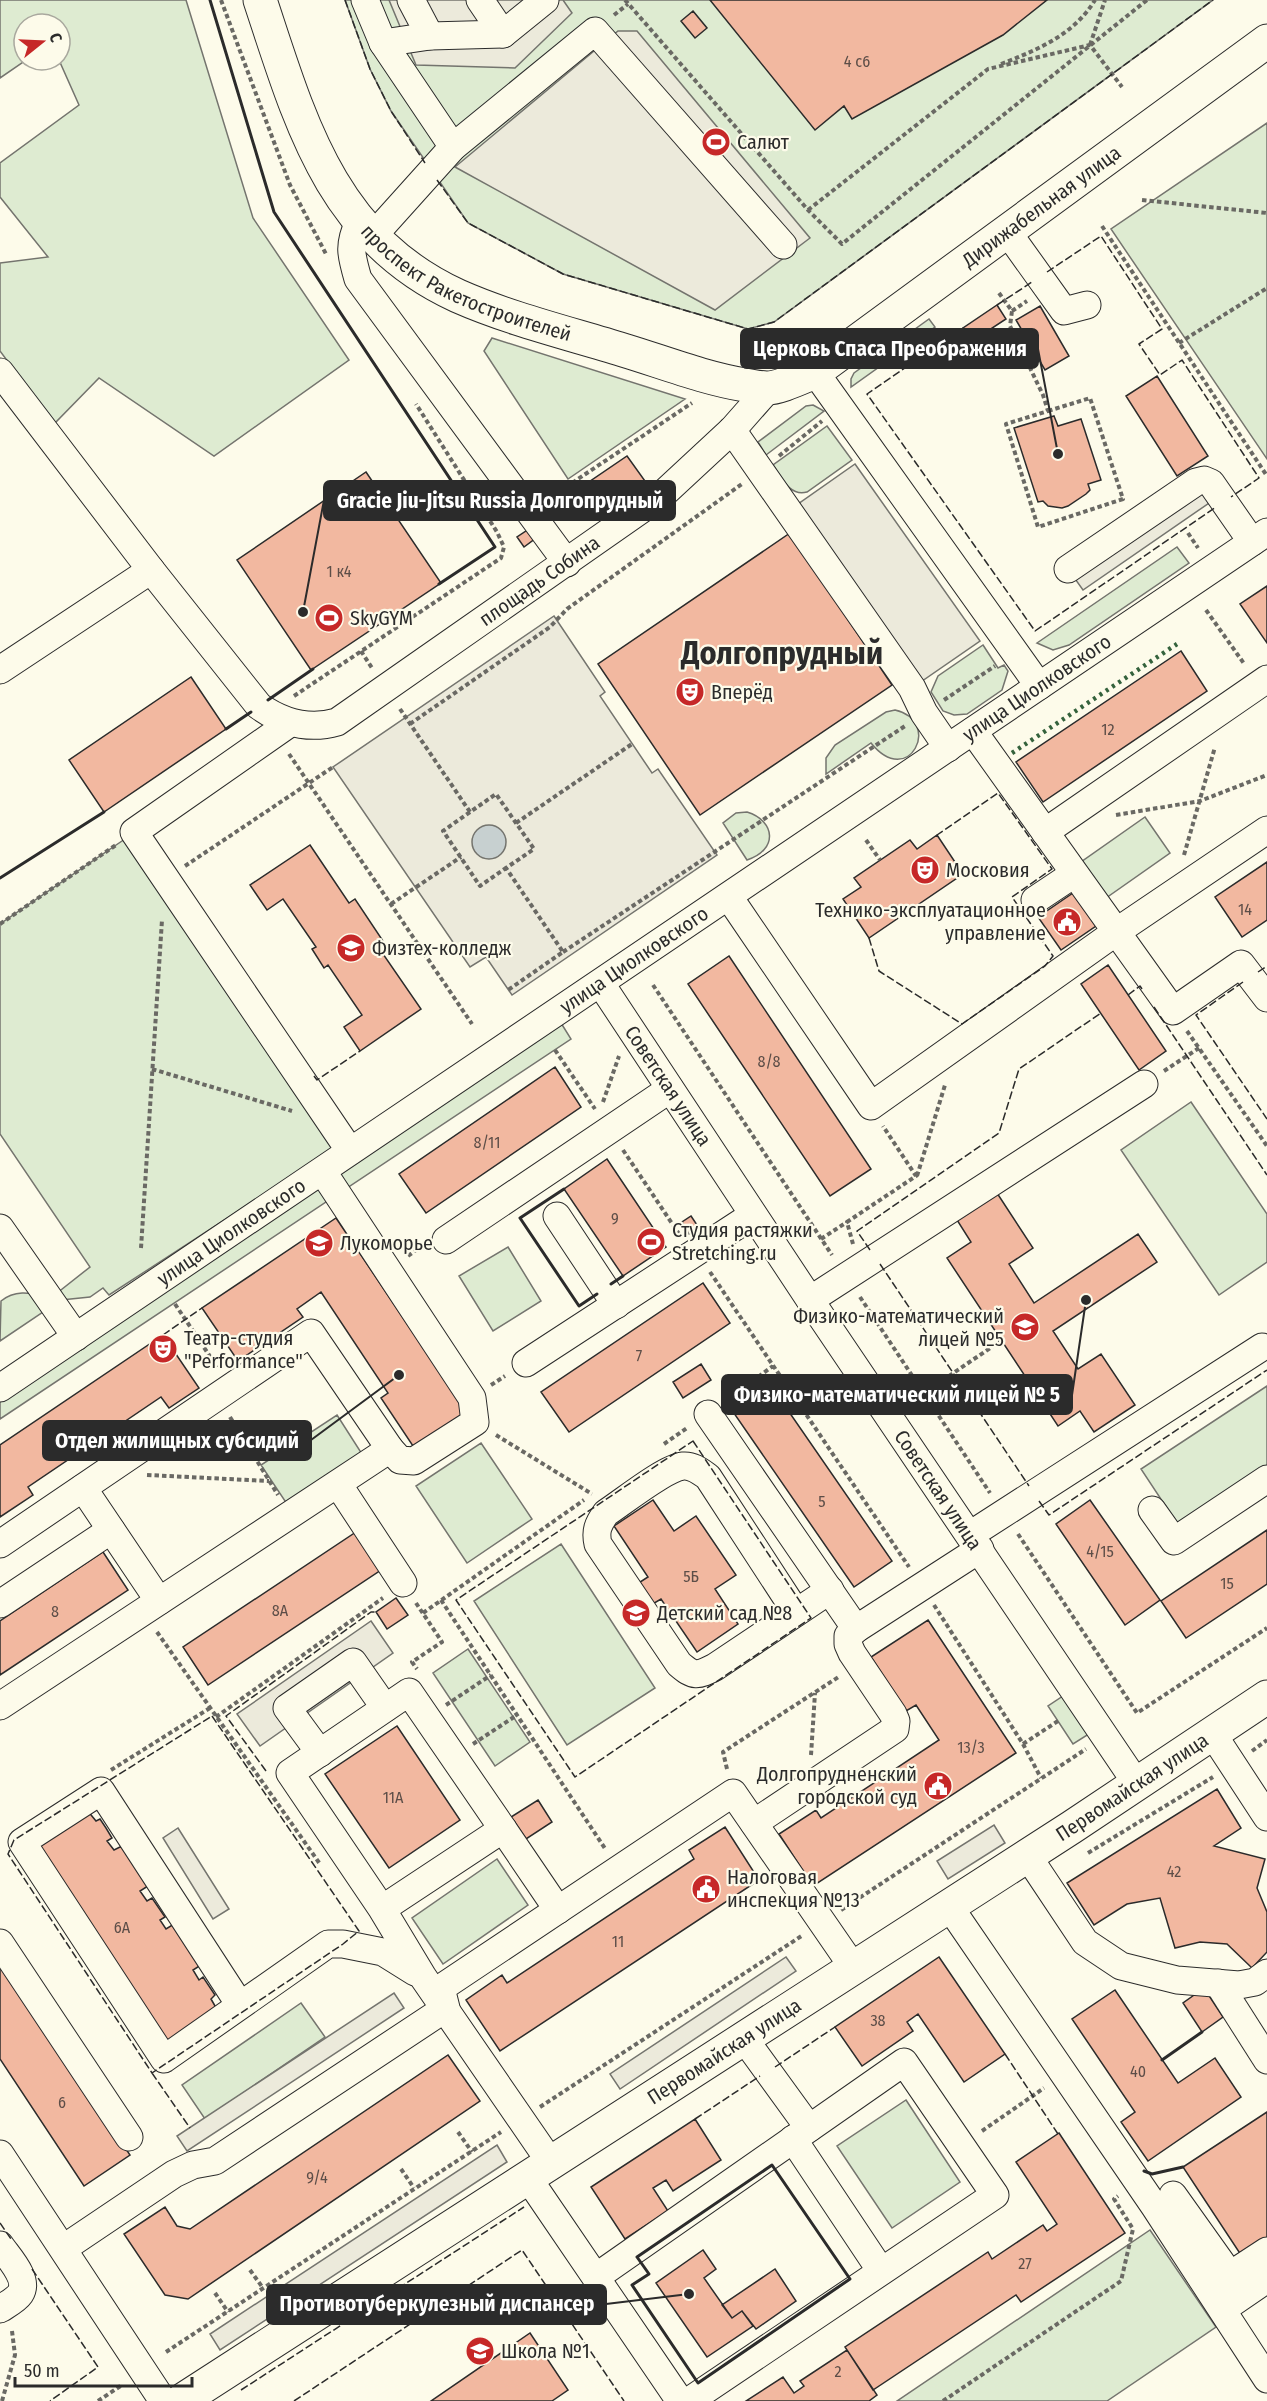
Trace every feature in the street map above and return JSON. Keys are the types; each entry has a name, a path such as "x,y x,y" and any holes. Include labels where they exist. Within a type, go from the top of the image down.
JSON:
{"main road":[{"name":"проспект Ракетостроителей","path":"260,0 286,80 318,156 342,200 366,229 421,275 458,295 490,308 721,381 769,388 815,372"},
{"name":"Дирижабельная улица","path":"815,372 1267,41"},
{"name":"Первомайская улица","path":"181,2401 1028,1855 1267,1697"}],"street":[{"path":"365,0 383,43 453,147"},
{"path":"411,0 430,36"},
{"path":"480,0 503,33"},
{"path":"383,43 430,36 503,33 546,0"},
{"path":"567,563 358,279 351,256 351,237 366,229 453,147 595,31 783,245"},
{"path":"1006,230 1064,311 1086,305"},
{"path":"0,372 151,570 259,706 274,717 282,728 134,832 350,1151"},
{"path":"815,372 1039,686"},
{"path":"769,388 732,430 912,688 924,713 948,748"},
{"name":"площадь Собина","path":"282,728 338,722 662,495 732,430"},
{"path":"1068,569 1196,482 1204,480 1211,483 1259,537"},
{"name":"улица Циолковского","path":"0,1388 601,984 1259,537"},
{"path":"0,670 151,570"},
{"path":"1045,832 1263,682"},
{"path":"974,730 1173,1011 1241,964 1267,998"},
{"path":"729,897 871,1106 1116,932 1267,830"},
{"path":"1035,900 1074,874"},
{"name":"Советская улица","path":"601,984 753,1215 1137,1784"},
{"path":"810,1300 1144,1084"},
{"path":"446,1240 670,1089"},
{"path":"0,1544 311,1333 390,1449 400,1460 414,1461 473,1410 387,1270 322,1172"},
{"path":"526,1363 753,1215"},
{"path":"557,1216 616,1305"},
{"path":"0,1228 76,1337"},
{"path":"754,1823 895,1730 896,1721 893,1714 859,1664 848,1644 848,1636 922,1586 975,1542 1004,1512 1262,1347"},
{"path":"708,1414 856,1629"},
{"path":"0,1706 390,1449"},
{"path":"796,1612 708,1477 696,1468 683,1466 668,1472 606,1513 599,1522 596,1533 598,1544 679,1664 691,1674 701,1674 715,1667 830,1590"},
{"path":"1152,1510 1174,1541 1267,1479"},
{"path":"338,1484 404,1583"},
{"path":"83,1488 111,1530 151,1607"},
{"path":"0,1604 111,1530"},
{"path":"320,1753 287,1708 353,1662 385,1708"},
{"path":"558,1910 409,1692 290,1773 423,1977 521,2119 539,2170 596,2277 680,2401"},
{"path":"1212,1733 1267,1817"},
{"path":"240,2005 101,1791 22,1842 164,2059 328,1944 343,1944 383,1952 423,1977"},
{"path":"446,2008 441,1988 733,1793 853,1967"},
{"path":"381,1910 503,1829"},
{"path":"1028,1855 1085,1942 1121,1966 1177,1980 1239,1985 1255,1982 1267,1973"},
{"path":"948,1906 1138,2182 1174,2194 1221,2291 1266,2375"},
{"path":"0,1943 129,2137"},
{"path":"1218,1983 1267,2060"},
{"path":"64,2248 174,2174 193,2166 215,2161 446,2008"},
{"path":"743,2037 881,2271"},
{"path":"596,2277 904,2062 995,2195 689,2401"},
{"path":"0,2154 163,2401"},
{"path":"0,2245 21,2276 23,2286 20,2295 4,2306"},
{"path":"1221,2291 1267,2251"},
{"path":"1221,2291 1267,2279"}],"path":[{"path":"221,0 290,185 328,259"},
{"path":"625,0 808,210 842,244 1147,0"},
{"path":"808,210 988,69 1044,47 1070,28 1095,0"},
{"path":"1090,45 1105,0"},
{"path":"988,69 1090,45"},
{"path":"1090,45 1122,87"},
{"path":"1142,200 1267,213"},
{"path":"1102,226 1267,476"},
{"path":"1179,343 1267,288"},
{"path":"999,293 1012,311 1010,326 1044,395 1048,411"},
{"path":"1090,398 1123,499 1038,527 1006,424 1048,411 1090,398"},
{"path":"414,401 497,532 504,547 501,558 287,700 282,728 310,783 472,1024"},
{"path":"566,487 692,403"},
{"path":"410,723 550,627 567,609 761,470 827,417"},
{"path":"1188,533 1202,554"},
{"path":"1206,610 1263,682"},
{"path":"361,651 470,812"},
{"path":"508,990 1002,661"},
{"path":"1172,894 1225,708"},
{"path":"516,823 632,744"},
{"path":"141,1248 165,879 333,767"},
{"path":"1085,805 1111,816 1200,801 1264,774 1267,775"},
{"path":"496,794 534,849 480,886 443,831 470,812 496,794"},
{"path":"0,924 134,832"},
{"path":"866,840 880,860"},
{"path":"391,904 461,857"},
{"path":"506,868 563,952"},
{"path":"653,985 821,1239 854,1272 924,1393 1137,1713 1267,1628"},
{"path":"1173,1011 1267,1146"},
{"path":"555,1050 599,1115 629,1027"},
{"path":"821,1239 916,1176 957,1046"},
{"path":"1144,1084 1199,1048"},
{"path":"152,1069 331,1123"},
{"path":"871,1106 916,1176"},
{"path":"610,1131 684,1241 714,1279 922,1586 1023,1744 1041,1778"},
{"path":"847,1222 854,1272"},
{"path":"387,1270 432,1238 446,1240"},
{"path":"175,1304 224,1392 265,1475"},
{"path":"924,1393 1002,1340"},
{"path":"526,1363 473,1410 592,1494"},
{"path":"105,1473 269,1481"},
{"path":"216,1718 404,1583"},
{"path":"441,1600 619,1869"},
{"path":"151,1607 216,1718 315,1860 322,1866"},
{"path":"418,1671 412,1662 442,1642 423,1613"},
{"path":"733,1793 723,1752 859,1664"},
{"path":"443,1707 491,1675"},
{"path":"808,1788 815,1693"},
{"path":"470,1746 517,1715"},
{"path":"1023,1744 1058,1721"},
{"path":"1088,1853 1267,1740"},
{"path":"166,2352 1091,1745"},
{"path":"961,2145 1064,2074"},
{"path":"458,2132 472,2152"},
{"path":"401,2169 414,2188"},
{"path":"943,2401 1121,2281 1133,2229 1114,2199 1138,2182"},
{"path":"250,2270 263,2288"},
{"path":"215,2293 228,2312"},
{"path":"2,2401 15,2355 4,2306"},
{"path":"98,2401 122,2385"}],"green space":[{"path":"0,0 186,0 253,218 349,360 214,456 99,378 54,424 0,351 0,263 48,257 0,197 0,163 79,105 64,72 72,72 72,12 12,12 12,70 0,78"},
{"name":"Салют","path":"345,0 1213,0 774,322 748,329 563,274 468,223 391,111 370,69"},
{"path":"1267,123 1267,459 1111,229"},
{"path":"929,319 935,327 851,387 854,373"},
{"path":"492,338 685,399 568,479 484,351"},
{"path":"813,405 824,411 766,455 758,442 806,406"},
{"path":"827,426 852,460 807,492 796,492 787,485 773,465"},
{"path":"1177,547 1189,563 1069,645 1053,650 1037,643"},
{"path":"983,645 998,668 1004,665 1008,671 1002,690 967,714 954,715 943,711 931,692 938,676"},
{"path":"895,710 909,717 917,726 919,738 915,748 908,756 898,759 885,756 871,743 826,774 826,758 835,745 886,712"},
{"path":"747,812 764,822 770,836 764,850 747,860 723,823 736,813"},
{"path":"1145,817 1170,853 1106,898 1081,862"},
{"path":"125,839 335,1148 109,1295 103,1288 90,1297 61,1300 0,1341 1,1301 19,1293 52,1297 90,1267 0,1134 0,924"},
{"path":"561,1023 571,1039 0,1419 0,1401"},
{"path":"1191,1102 1267,1214 1267,1262 1219,1295 1121,1150"},
{"path":"508,1247 541,1301 493,1331 459,1276"},
{"path":"1267,1386 1267,1467 1178,1525 1141,1469"},
{"path":"337,1415 362,1454 287,1504 261,1465"},
{"path":"481,1443 532,1519 467,1563 416,1486"},
{"path":"561,1544 655,1688 567,1745 474,1601"},
{"path":"468,1649 530,1742 495,1766 433,1673"},
{"path":"1066,1694 1092,1732 1073,1744 1048,1706"},
{"path":"497,1859 528,1905 443,1964 412,1918"},
{"path":"301,2003 325,2037 205,2119 182,2085"},
{"path":"906,2100 960,2182 892,2228 837,2146"},
{"path":"1150,2230 1216,2327 1107,2401 897,2401"}],"shaded area":[{"path":"389,0 563,0 572,13 515,68 416,65"},
{"path":"618,31 637,31 810,238 715,310 455,167"},
{"path":"855,464 980,641 912,688 788,511"},
{"path":"1202,487 1212,501 1083,590 1073,576"},
{"path":"554,616 605,692 600,696 652,773 658,769 717,855 512,995 486,957 470,967 333,767"},
{"path":"489,825 501,830 506,842 501,854 489,859 477,854 472,842 477,830"},
{"path":"371,1621 393,1653 260,1746 237,1714"},
{"path":"994,1825 1005,1843 948,1879 937,1861"},
{"path":"178,1828 229,1909 213,1919 163,1838"},
{"path":"786,1957 796,1971 620,2089 610,2074"},
{"path":"394,1993 404,2008 187,2151 177,2136"},
{"path":"497,2145 507,2162 220,2350 210,2334"}],"building":[{"path":"710,0 1047,0 1003,35 852,119 844,106 815,130"},
{"path":"693,11 707,28 695,38 681,21"},
{"path":"997,305 1006,319 971,342 963,328"},
{"path":"1040,306 1069,356 1045,370 1016,320"},
{"path":"1157,376 1208,456 1177,476 1126,396"},
{"path":"1054,416 1058,426 1081,419 1101,480 1088,484 1090,490 1086,494 1062,508 1048,506 1043,501 1038,502 1014,428"},
{"path":"627,456 645,481 601,512 583,486"},
{"path":"366,472 441,583 311,670 237,560"},
{"path":"529,529 536,538 524,547 517,537"},
{"path":"790,533 892,685 700,815 598,664"},
{"path":"1267,586 1267,643 1240,604"},
{"path":"1181,651 1207,691 1043,802 1016,762"},
{"path":"191,677 226,729 104,812 69,760"},
{"path":"937,835 963,874 869,938 843,899 861,887 854,878 910,840 917,849"},
{"name":"Физтех-колледж","path":"310,845 349,903 355,899 389,950 383,954 421,1009 360,1051 344,1027 362,1015 328,965 324,968 312,949 316,947 283,899 267,910 250,885"},
{"path":"1267,862 1267,920 1242,937 1215,897"},
{"name":"Технико-эксплуатационное управление","path":"1073,893 1096,926 1061,950 1038,917"},
{"path":"729,956 871,1169 830,1196 688,984"},
{"path":"1108,965 1166,1051 1139,1070 1081,984"},
{"path":"555,1067 581,1107 426,1213 399,1174"},
{"path":"607,1159 666,1247 623,1276 564,1189"},
{"path":"997,1193 1033,1248 1009,1264 1034,1303 1138,1234 1157,1262 1053,1331 1078,1369 1101,1354 1135,1405 1094,1432 1080,1411 1058,1426 947,1258 971,1242 957,1220"},
{"path":"691,1216 699,1228 689,1234 682,1222"},
{"path":"336,1218 468,1414 415,1449 381,1398 388,1393 321,1292 297,1309 303,1317 238,1361 202,1308"},
{"path":"703,1283 730,1323 569,1432 541,1392"},
{"path":"163,1335 199,1388 169,1408 161,1397 28,1487 33,1495 0,1517 0,1445"},
{"path":"701,1364 711,1380 683,1398 673,1382"},
{"path":"767,1380 892,1561 854,1587 729,1406"},
{"path":"653,1500 674,1531 696,1516 736,1575 715,1589 738,1624 697,1652 661,1599 651,1605 637,1584 648,1577 614,1526"},
{"path":"1090,1500 1160,1600 1125,1625 1056,1524"},
{"path":"359,1530 384,1568 208,1685 183,1647"},
{"path":"1267,1530 1267,1584 1186,1638 1161,1601"},
{"path":"103,1552 128,1590 0,1675 0,1621"},
{"path":"396,1598 408,1615 387,1629 376,1612"},
{"path":"928,1620 1016,1753 813,1886 779,1834 816,1810 821,1818 939,1740 916,1705 906,1711 871,1657"},
{"path":"397,1726 460,1820 389,1868 325,1774"},
{"path":"1217,1789 1241,1828 1214,1846 1265,1859 1257,1888 1267,1912 1267,1952 1252,1968 1227,1944 1200,1942 1175,1948 1160,1898 1127,1904 1094,1925 1067,1883"},
{"path":"538,1800 552,1822 526,1839 511,1817"},
{"path":"87,1810 96,1821 100,1819 112,1838 107,1841 114,1850 122,1846 148,1886 140,1891 147,1901 152,1898 165,1917 160,1920 166,1929 174,1924 201,1965 193,1970 199,1980 203,1977 215,1995 211,1999 218,2011 164,2046 34,1846"},
{"path":"725,1827 759,1880 500,2051 466,2000 502,1975 507,1983 694,1859 689,1850"},
{"path":"939,1957 1005,2054 964,2082 918,2014 907,2022 913,2031 862,2066 835,2027"},
{"path":"0,1959 130,2155 84,2186 0,2059"},
{"path":"1204,1988 1223,2017 1202,2032 1183,2003"},
{"path":"1115,1990 1178,2083 1215,2058 1241,2097 1148,2161 1121,2122 1135,2112 1072,2019"},
{"path":"448,2055 480,2101 188,2299 165,2295 124,2234 165,2207 177,2226 190,2229"},
{"path":"1267,2112 1267,2238 1241,2255 1183,2167"},
{"path":"695,2119 721,2160 673,2191 666,2180 653,2188 668,2211 625,2239 591,2187"},
{"path":"1059,2133 1125,2233 1021,2302 1016,2295 873,2390 845,2347 988,2252 992,2259 1043,2225 1047,2231 1057,2224 1016,2162"},
{"path":"703,2250 716,2269 704,2278 732,2318 742,2311 753,2326 707,2357 656,2283"},
{"path":"775,2269 796,2301 756,2329 742,2311 732,2318 722,2305"},
{"path":"530,2333 568,2390 552,2401 431,2401"},
{"path":"847,2350 877,2395 869,2401 746,2401 783,2377 794,2393 804,2386 800,2381"}],"hedge":[{"path":"1012,753 1177,644"}],"fence":[{"path":"345,0 370,69 391,111 425,163"},
{"path":"437,180 468,223 563,274 748,329 774,322 1213,0"},
{"path":"1047,272 1101,236 1162,329 1139,344 1160,375 1182,360 1259,478 1231,497"},
{"path":"997,305 1032,282"},
{"path":"963,328 867,394 1035,631 1216,507"},
{"path":"869,938 879,971 962,1024 1045,966 1053,956 1012,897 1052,869 998,793 937,835"},
{"path":"1258,972 1267,966"},
{"path":"1243,982 1196,1015 1267,1119"},
{"path":"1128,995 1140,986 1142,989"},
{"path":"1154,1007 1267,1175"},
{"path":"870,1250 857,1231 999,1133 1019,1069 1101,1013"},
{"path":"314,1076 317,1080 360,1051"},
{"path":"880,1264 1029,1486"},
{"path":"163,1335 202,1308"},
{"path":"1039,1501 1049,1515 1267,1370"},
{"path":"693,1441 811,1618 575,1777 456,1600 693,1441"},
{"path":"266,1771 226,1716 371,1612 376,1612"},
{"path":"212,1716 359,1931 152,2073 8,1854 14,1840 212,1716"},
{"path":"775,2067 835,2027"},
{"path":"1005,2054 1058,2134"},
{"path":"152,2073 190,2128"},
{"path":"695,2119 760,2076"},
{"path":"241,2390 524,2207"},
{"path":"0,2223 11,2239"},
{"path":"294,2401 522,2250 624,2401"},
{"path":"32,2269 98,2367 50,2401"}],"wall":[{"path":"210,0 274,212 495,547 439,584"},
{"path":"268,700 313,669"},
{"path":"226,729 251,712"},
{"path":"0,878 104,812"},
{"path":"564,1189 520,1218 579,1306 597,1294"},
{"path":"611,1284 623,1276"},
{"path":"1162,2060 1202,2032"},
{"path":"772,2165 850,2279 698,2383 632,2285 649,2274 637,2257 772,2165"},
{"path":"1144,2171 1152,2174 1183,2167"}],"place":[{"name":"Салют","path":"716,142"},
{"name":"Церковь Спаса Преображения","path":"1058,454"},
{"name":"Gracie Jiu-Jitsu Russia Долгопрудный","path":"303,612"},
{"name":"SkyGYM","path":"329,618"},
{"name":"Вперёд","path":"690,692"},
{"name":"Московия","path":"925,870"},
{"name":"Технико-эксплуатационное управление","path":"1067,922"},
{"name":"Физтех-колледж","path":"351,948"},
{"name":"Студия растяжки Stretching.ru","path":"651,1242"},
{"name":"Лукоморье","path":"319,1243"},
{"name":"Физико-математический лицей № 5","path":"1086,1300"},
{"name":"Физико-математический лицей №5","path":"1025,1327"},
{"name":"Театр-студия \"Performance\"","path":"163,1349"},
{"name":"Отдел жилищных субсидий","path":"399,1375"},
{"name":"Детский сад №8","path":"636,1613"},
{"name":"Долгопрудненский городской суд","path":"938,1786"},
{"name":"Налоговая инспекция №13","path":"706,1889"},
{"name":"Противотуберкулезный диспансер","path":"689,2294"},
{"name":"Школа №1","path":"480,2351"}],"district":[{"name":"Долгопрудный","path":"782,653"}]}
